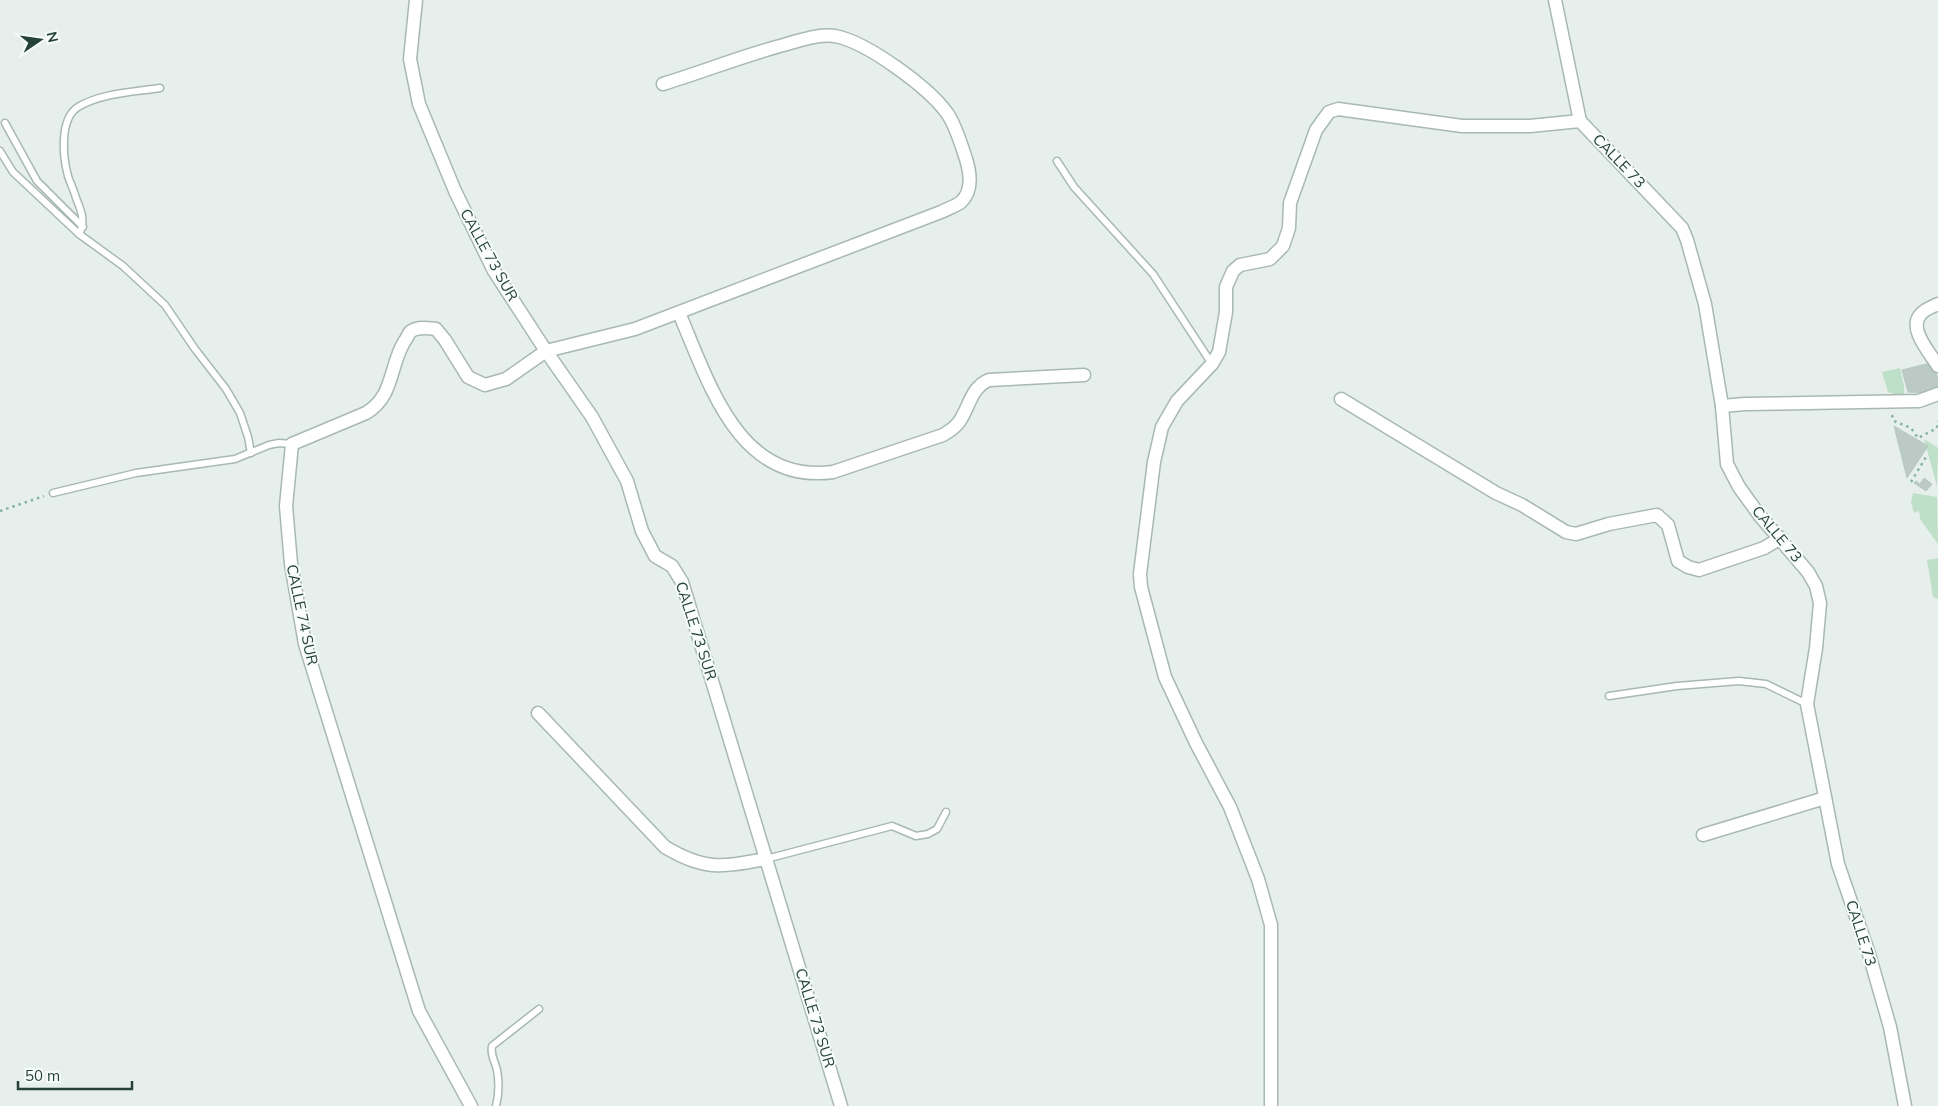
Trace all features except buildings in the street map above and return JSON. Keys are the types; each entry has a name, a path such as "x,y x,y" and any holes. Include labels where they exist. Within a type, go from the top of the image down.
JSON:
{"street":[{"name":"CALLE 73 SUR","path":"416,0 410,59 419,104 454,191 494,271 592,417 627,481 642,531 655,556 672,566 682,582 841,1106"},
{"name":"CALLE 73","path":"1555,0 1580,121 1682,228 1705,304 1722,406 1727,464 1739,487 1760,516 1781,538 1808,572 1816,586 1820,603 1816,648 1807,704 1838,864 1869,954 1890,1027 1905,1106"},
{"path":"292,444 376,407 385,396 402,347 410,332 423,327 436,329 468,377 485,385 506,379 546,351 635,330 941,212 961,202 966,196 970,178 962,145 948,115 932,96 890,63 869,50 845,39 829,36 813,37 748,54 663,84"},
{"path":"1271,1106 1271,925 1258,879 1230,807 1196,743 1165,678 1141,587 1140,574 1154,462 1162,427 1178,401 1212,364 1219,352 1226,312 1226,287 1233,271 1240,265 1270,259 1283,246 1289,228 1290,203 1316,130 1329,112 1338,109 1462,126 1530,126 1580,121"},
{"path":"1938,304 1922,312 1918,317 1916,327 1938,366"},
{"path":"679,313 718,403 731,424 747,443 760,454 774,464 798,472 822,474 833,472 943,435 954,428 961,419 974,391 982,383 989,380 1084,375"},
{"path":"1722,406 1919,401 1938,394"},
{"path":"1341,400 1496,493 1522,505 1566,532 1576,534 1609,524 1657,515 1668,525 1678,561 1688,567 1699,570 1764,548 1781,538"},
{"name":"CALLE 74 SUR","path":"292,444 286,506 291,564 305,644 420,1011 471,1106"},
{"path":"538,713 665,847 686,859 704,865 734,864 766,859"},
{"path":"1703,835 1825,798"}],"lane":[{"path":"79,234 83,227 80,209 68,176 64,150 65,127 70,115 77,108 97,99 160,88"},
{"path":"5,123 38,181 83,227"},
{"path":"0,151 13,172 79,234 123,266 165,305 195,349 226,389 240,413 251,453"},
{"path":"1057,161 1074,187 1153,274 1212,364"},
{"path":"53,493 136,473 235,459 274,444 292,444"},
{"path":"1609,696 1677,686 1739,681 1766,684 1807,704"},
{"path":"766,859 892,826 916,836 928,834 937,829 946,812"},
{"path":"496,1106 498,1094 496,1069 491,1051 492,1046 539,1008"}],"path":[{"path":"1888,402 1894,421 1911,428 1918,438 1937,428 1938,421"},
{"path":"1911,482 1926,457"},
{"path":"0,511 53,493"}],"green space":[{"path":"1900,368 1904,386 1904,397 1888,392 1882,372"},
{"path":"1924,439 1938,448 1937,486"},
{"path":"1913,493 1937,497 1938,544 1920,519 1919,511 1914,513 1911,502"},
{"path":"1938,558 1938,599 1933,597 1927,560"}]}
